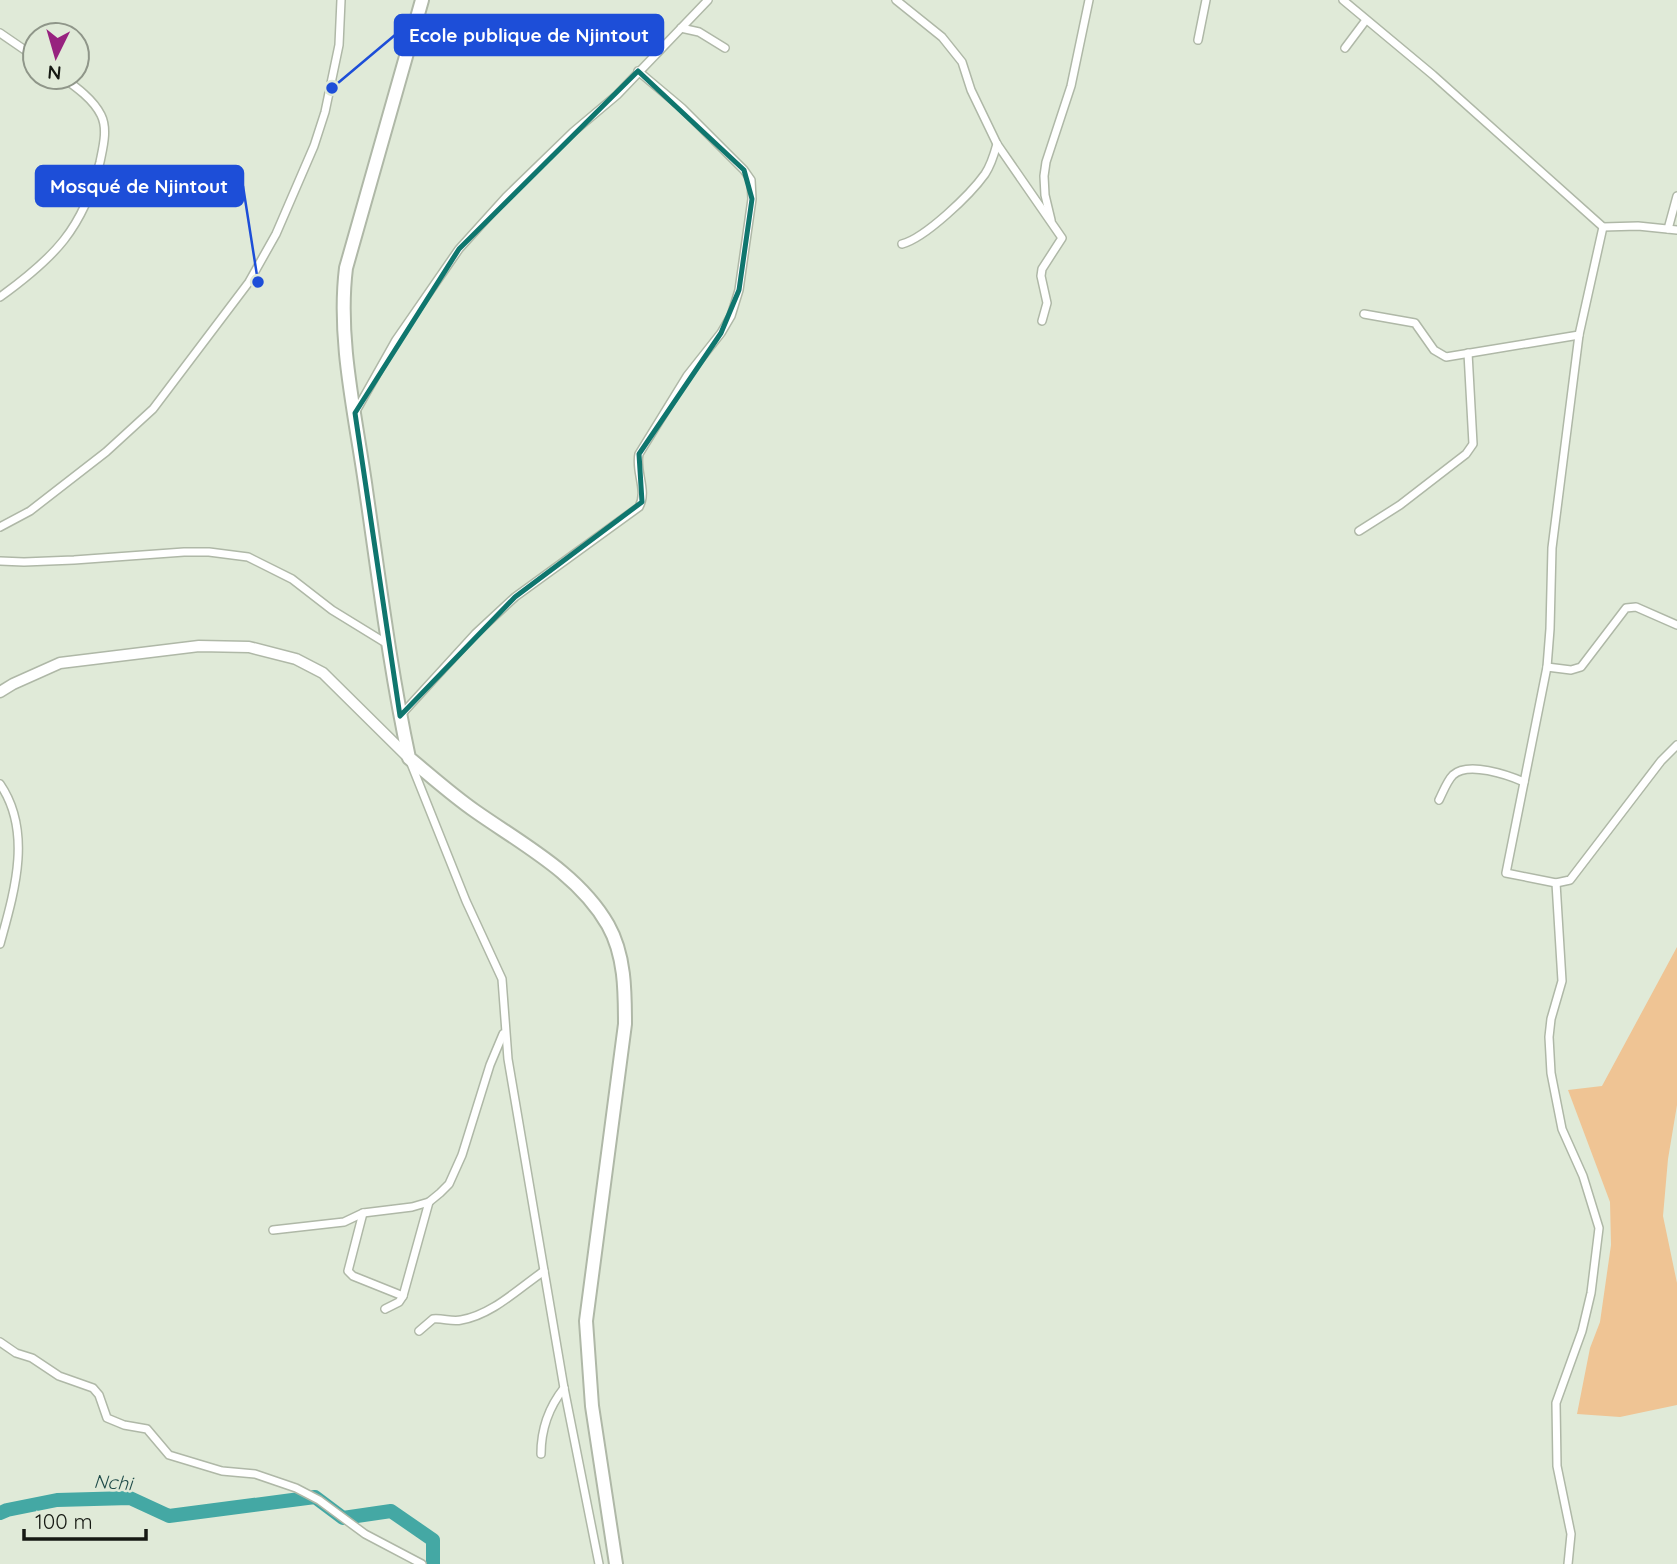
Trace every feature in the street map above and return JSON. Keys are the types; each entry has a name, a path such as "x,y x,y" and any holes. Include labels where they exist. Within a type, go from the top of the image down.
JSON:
{"highway":[{"path":"422,0 346,268 344,308 355,413 388,645 409,758 574,884 608,925 620,955 625,1024 586,1329 592,1406 616,1564"}],"main road":[{"path":"0,692 60,663 198,646 249,647 296,659 323,673 409,758"}],"street":[{"path":"0,527 30,511 119,442 153,408 249,282 276,234 321,124 336,64 341,0"},
{"path":"355,413 391,348 458,249 521,182 573,132 617,95 708,0"},
{"path":"896,0 942,37 962,62 971,90 997,144 1062,238 1042,269 1041,276 1047,296 1042,321"},
{"path":"1052,223 1045,195 1045,169 1051,141 1071,86 1088,0"},
{"path":"1198,40 1206,0"},
{"path":"1343,0 1433,75 1603,227 1677,230"},
{"path":"1345,48 1366,20"},
{"path":"681,28 699,32 725,48"},
{"path":"0,33 21,47"},
{"path":"400,716 475,634 516,597 639,506 643,498 639,454 687,376 722,333 731,316 741,277 752,199 751,180 707,131 638,71"},
{"path":"0,298 43,264 68,237 89,197 104,138 100,114 81,91"},
{"path":"902,244 914,241 926,232 974,188 990,164 997,144"},
{"path":"1668,229 1677,196"},
{"path":"1603,227 1579,335 1552,548 1547,667 1506,873 1556,883 1570,880 1661,761 1677,745"},
{"path":"1364,314 1415,323 1440,355 1447,356 1579,335"},
{"path":"1359,531 1400,505 1466,454 1473,444 1468,353"},
{"path":"0,561 74,560 184,552 248,557 292,579 332,610 388,645"},
{"path":"1547,667 1571,670 1581,667 1626,608 1636,607 1677,625"},
{"path":"409,758 466,901 502,979 504,1030 564,1388 597,1562"},
{"path":"1439,800 1453,775 1462,771 1491,769 1524,782"},
{"path":"0,784 11,804 18,836 19,857 13,897 0,944"},
{"path":"1556,883 1562,981 1551,1019 1551,1073 1562,1129 1583,1176 1600,1228 1591,1293 1582,1331 1556,1403 1557,1466 1571,1534 1568,1564"},
{"path":"273,1230 344,1222 363,1213 429,1202 449,1184 455,1172 504,1030"},
{"path":"385,1309 399,1302 403,1296 429,1202"},
{"path":"363,1213 348,1271 353,1276 403,1296"},
{"path":"419,1331 433,1319 457,1321 484,1311 511,1296 544,1271"},
{"path":"0,1342 16,1353 32,1358 59,1376 93,1388 99,1395 107,1418 124,1425 147,1429 169,1455 222,1471 254,1474 296,1488 319,1500 365,1534 422,1564"},
{"path":"541,1454 541,1440 547,1420 564,1388"}],"highlighted area":[{"path":"638,71 744,170 752,199 739,290 721,333 639,454 642,502 515,597 400,716 355,413 459,249"}],"shaded area":[{"path":"1677,947 1677,1105 1668,1159 1663,1216 1677,1283 1677,1405 1620,1417 1577,1414 1590,1348 1600,1322 1611,1245 1610,1202 1568,1090 1602,1086"}],"waterway":[{"name":"Nchi","path":"0,1513 57,1500 130,1498 169,1516 315,1497 343,1518 391,1511 433,1540 433,1564"}],"place":[{"name":"Ecole publique de Njintout","path":"332,88"},
{"name":"Mosqué de Njintout","path":"258,282"}]}
